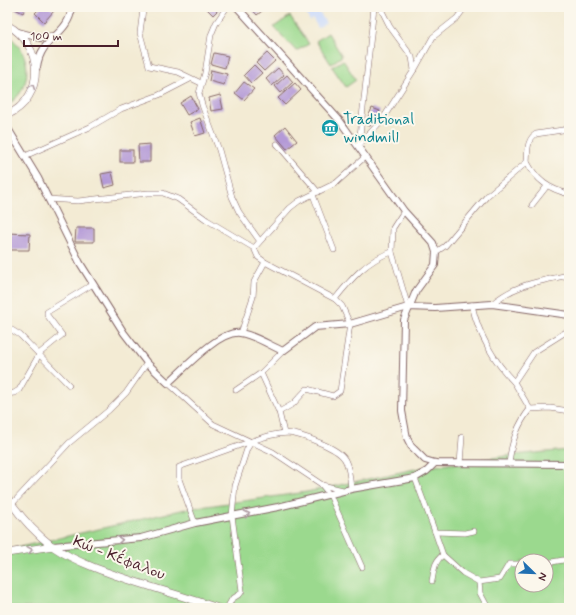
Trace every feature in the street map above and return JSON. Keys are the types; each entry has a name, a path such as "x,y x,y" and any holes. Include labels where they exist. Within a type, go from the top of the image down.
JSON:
{"main road":[{"path":"7,115 17,110 28,97 35,82 36,71 35,58 30,47 18,32 8,25"},
{"name":"Κώ - Κέφαλου","path":"7,496 33,528 53,546 93,566 218,608"},
{"path":"7,553 53,546"}],"street":[{"path":"36,71 38,59 42,50 54,36 67,25 72,7"},
{"path":"227,7 216,23 211,35 205,73 199,93 219,150 227,185 239,212 259,240"},
{"path":"237,7 340,121 359,145 404,211 433,243 436,252 435,265 416,291 408,307 404,320 404,424 407,438 417,453 425,460 435,463 569,464"},
{"path":"359,145 374,7"},
{"path":"380,7 390,27 412,57 414,70"},
{"path":"359,145 382,120 433,37 457,18 465,7"},
{"path":"143,9 140,33 149,66 178,72 201,83"},
{"path":"18,32 40,38 54,36"},
{"path":"25,156 90,127 121,110 159,95 190,79"},
{"path":"7,127 25,156 69,242 93,284 124,333 147,363 213,424 273,452 321,484 330,495 362,567"},
{"path":"569,129 536,134 532,137 528,142 527,162 539,180 547,186 569,194"},
{"path":"277,144 315,194 334,250"},
{"path":"254,248 259,240 290,208 336,183 366,156"},
{"path":"436,252 448,243 487,196 527,162"},
{"path":"532,204 547,186"},
{"path":"48,199 78,201 148,193 163,193 178,199 207,220 254,248 258,257 265,262 335,299 346,313 350,324 340,391 333,396 307,389 293,404 279,412"},
{"path":"404,211 398,217 393,228 392,252 408,307"},
{"path":"335,299 367,264 380,256 392,252"},
{"path":"241,333 253,297 254,282 265,262"},
{"path":"492,304 503,294 519,286 534,281 569,275"},
{"path":"7,394 14,393 19,390 40,353 62,334 47,315 47,312 93,284"},
{"path":"236,390 261,373 283,351 314,327 350,324 408,307 435,308 492,304 569,315"},
{"path":"472,305 475,321 494,356 514,382 530,409"},
{"path":"7,327 20,335 40,353 69,385"},
{"path":"514,382 534,352 569,330"},
{"path":"168,383 217,340 233,333 241,333 283,351"},
{"path":"12,504 69,444 110,410 126,393 147,363"},
{"path":"261,373 279,412 284,433"},
{"path":"530,409 550,408 569,411"},
{"path":"508,464 514,438 524,417 530,409"},
{"path":"195,523 179,479 179,467 268,435 295,433 308,437 338,452 346,462 349,471 349,490"},
{"path":"460,464 462,437"},
{"path":"227,608 232,599 242,591 232,516 235,486 247,449 252,441"},
{"path":"53,546 141,538 195,523 349,490 415,478 427,471 435,463"},
{"path":"415,478 443,554 464,573 479,582 500,578 509,564 514,564"},
{"path":"321,484 349,490"},
{"path":"435,532 466,533 474,531"},
{"path":"432,581 435,564 438,558 443,554"},
{"path":"554,562 569,559"},
{"path":"479,582 480,593 486,606"}],"shaded area":[{"path":"293,7 316,7 326,23 318,28 313,19 310,21 303,9 296,12"}],"green space":[{"path":"290,16 309,44 296,51 274,27"},
{"path":"328,33 342,56 331,64 316,41"},
{"path":"7,35 16,42 22,51 26,60 27,70 26,80 22,90 16,98 7,105"},
{"path":"343,60 356,80 346,87 332,67"},
{"path":"569,450 569,608 7,608 7,550 186,509 307,492 420,468 513,455"}],"building":[{"path":"11,7 26,7 23,13"},
{"path":"41,7 50,7 54,11 44,22 35,13"},
{"path":"205,7 221,7 213,15"},
{"path":"250,7 267,7 257,15"},
{"path":"214,53 228,56 225,68 211,64"},
{"path":"267,53 275,61 264,71 256,63"},
{"path":"254,65 262,73 251,83 244,75"},
{"path":"278,68 284,75 272,86 266,79"},
{"path":"211,70 227,74 224,85 209,81"},
{"path":"287,75 293,82 281,93 275,86"},
{"path":"244,82 254,89 244,100 235,93"},
{"path":"295,83 301,90 285,105 278,98"},
{"path":"220,95 223,109 211,111 209,98"},
{"path":"191,96 198,109 187,115 180,103"},
{"path":"372,108 380,111 375,122 372,121 370,126 363,123 363,119 367,120"},
{"path":"200,118 205,133 195,136 190,122"},
{"path":"285,126 297,141 287,149 275,135"},
{"path":"150,144 150,162 139,162 138,145"},
{"path":"120,150 133,150 133,162 120,162"},
{"path":"112,172 115,185 104,188 101,174"},
{"path":"76,228 94,228 94,242 75,242"},
{"path":"7,233 30,234 29,250 7,250"}],"place":[{"name":"Traditional windmill","path":"330,128"}]}
